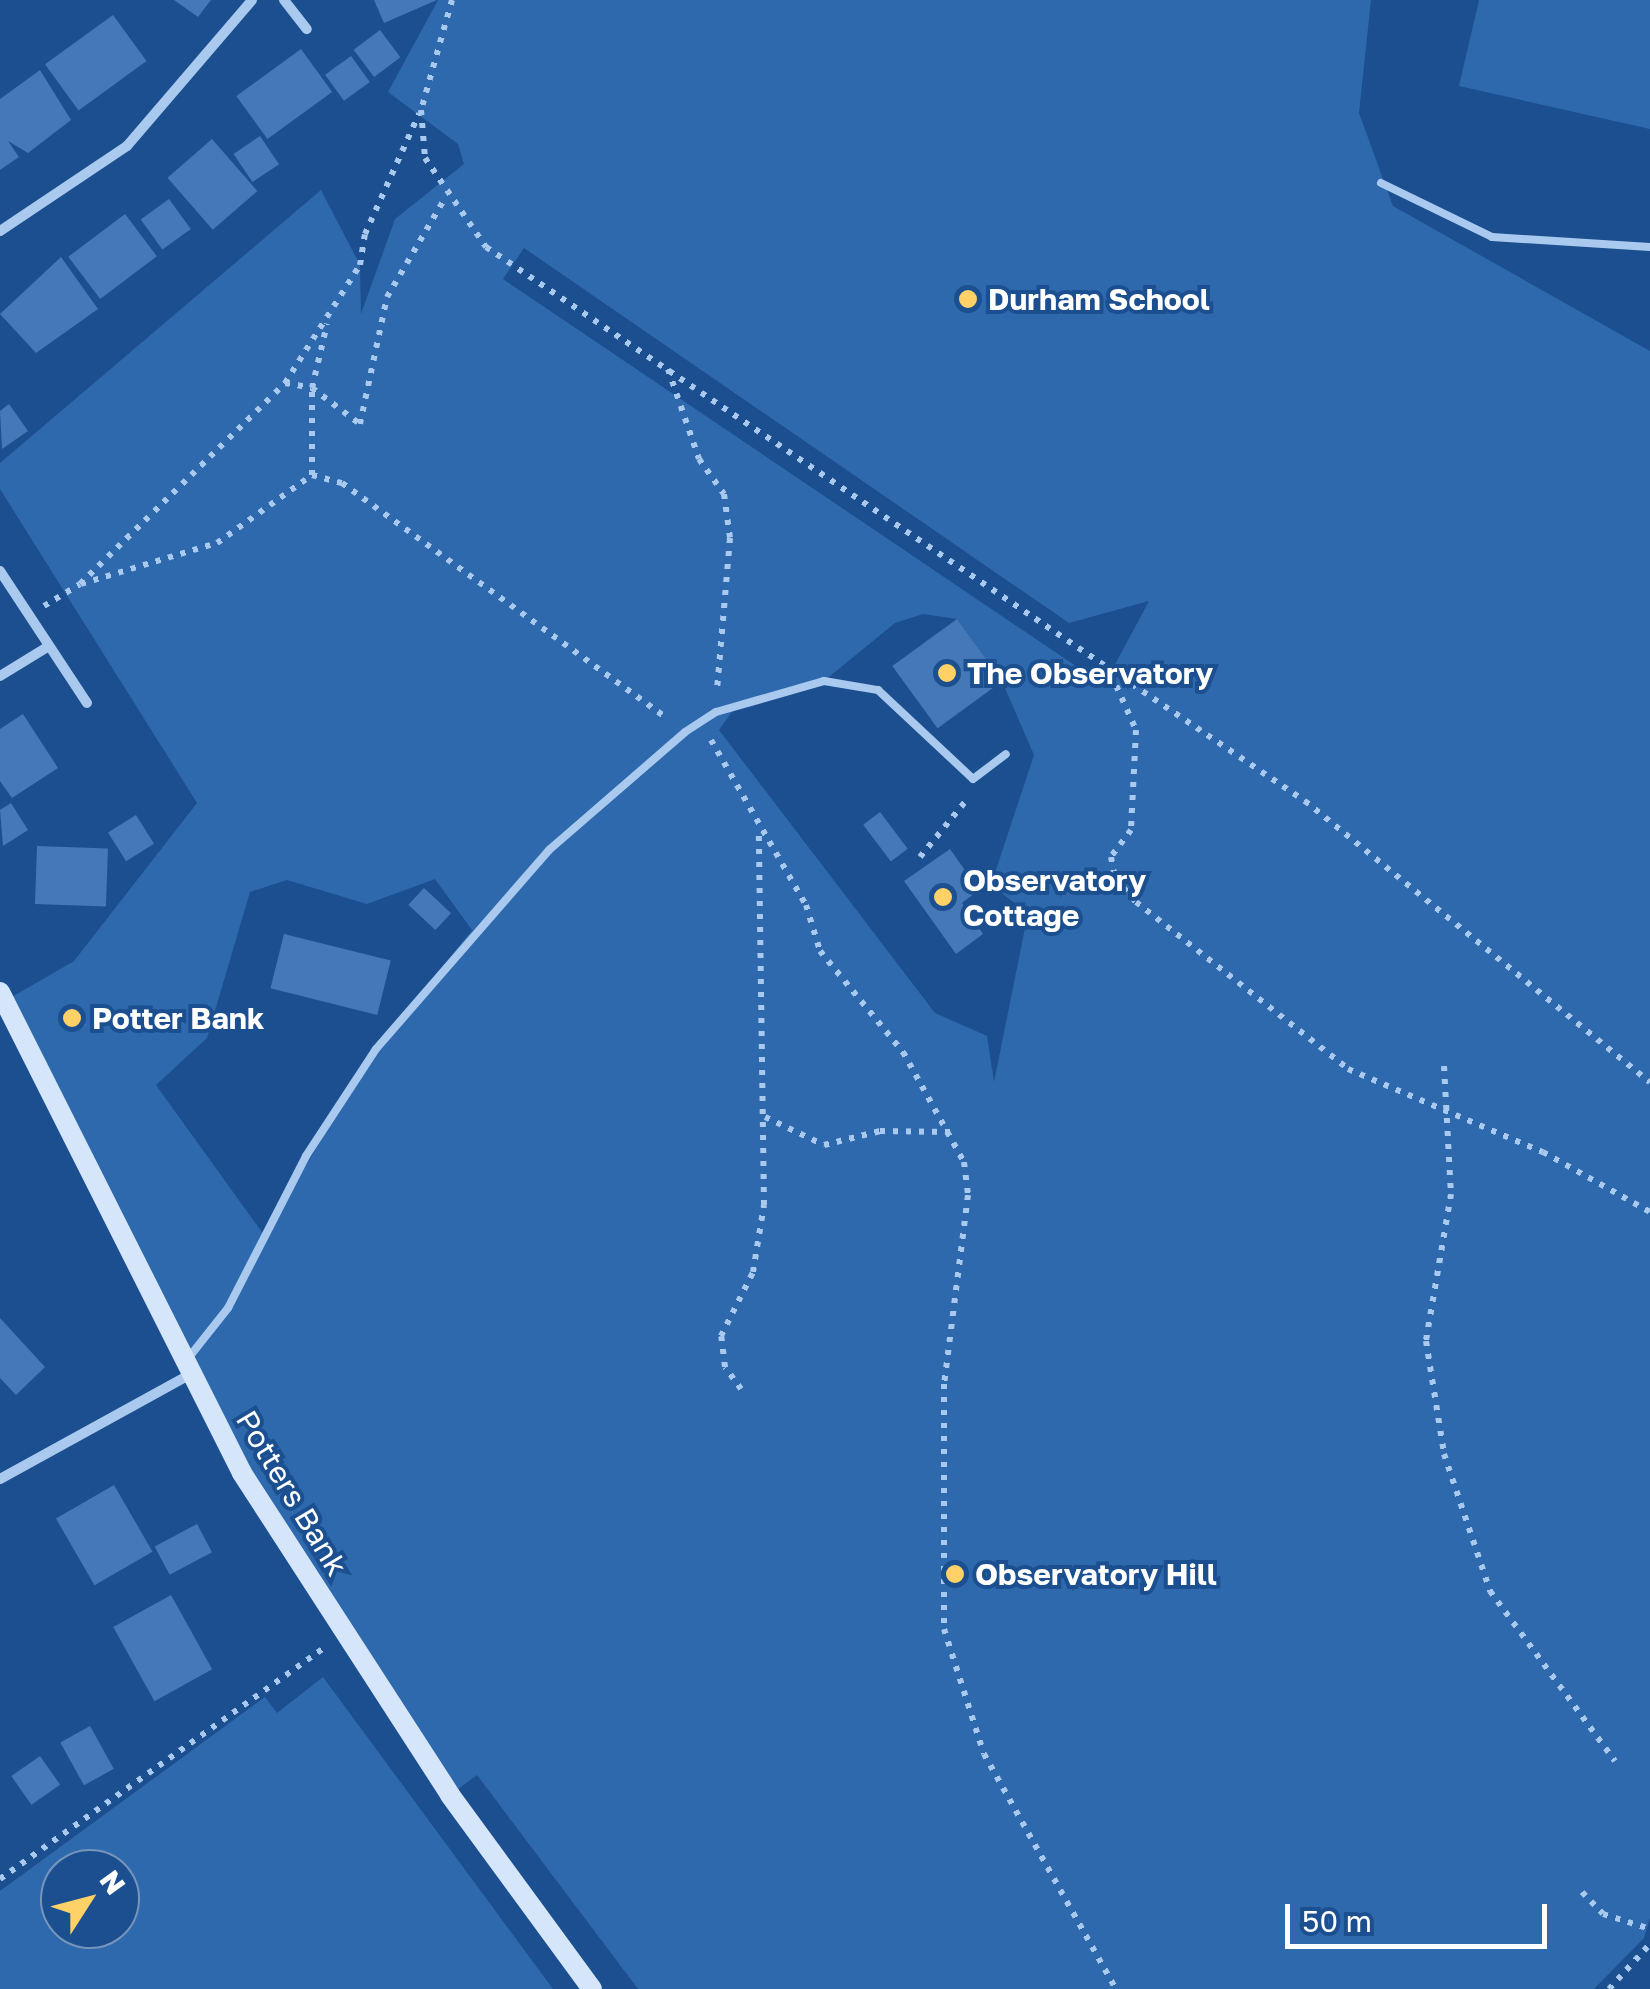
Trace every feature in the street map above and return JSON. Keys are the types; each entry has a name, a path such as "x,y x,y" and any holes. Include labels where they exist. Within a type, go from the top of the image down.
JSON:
{"street":[{"path":"0,231 127,146 252,0"},
{"path":"284,0 307,29"},
{"path":"0,571 87,703"},
{"path":"0,676 48,646"},
{"name":"Potters Bank","path":"0,992 186,1370 344,1634 592,1989"},
{"path":"0,1480 186,1370"}],"lane":[{"path":"1382,183 1492,237 1650,247"},
{"path":"186,1370 228,1308 306,1156 376,1048 549,850 685,732 716,712 824,680 878,690 972,778 1006,754"}],"path":[{"path":"35,612 80,584 286,383 360,264 365,234 421,110 452,0"},
{"path":"421,110 425,158 445,198 486,247 1111,674 1305,801 1650,1082"},
{"path":"286,383 312,388 360,424 387,297 445,198"},
{"path":"312,475 312,388 329,315"},
{"path":"668,369 699,458 724,494 730,538 716,712"},
{"path":"80,584 218,544 312,475"},
{"path":"312,475 342,483 685,732"},
{"path":"1111,674 1136,730 1130,830 1111,856 1114,878 1348,1070 1544,1152 1650,1212"},
{"path":"702,721 759,828 806,905 820,951 903,1052 951,1132 968,1195 944,1384 944,1629 984,1754 1116,1989"},
{"path":"920,857 967,809 972,778"},
{"path":"741,1389 725,1367 721,1336 753,1272 764,1116 759,828"},
{"path":"1444,1066 1451,1194 1426,1341 1444,1454 1490,1592 1615,1761"},
{"path":"764,1116 824,1146 880,1131 951,1132"},
{"path":"0,1879 105,1796 344,1634"},
{"path":"1582,1892 1603,1914 1650,1929"},
{"path":"1609,1989 1650,1944"}],"shaded area":[{"path":"438,0 1371,0 1359,113 1393,206 1650,351 1650,1918 1644,1938 1594,1989 638,1989 477,1775 450,1795 291,1552 5,1001 74,961 197,803 0,489 0,463 321,190 360,265 361,314 395,219 464,164 458,144 388,92","holes":["524,248 1069,623 1149,601 1104,685 503,279","923,614 957,619 1002,681 1034,755 991,885 1028,913 994,1082 987,1036 935,1013 719,730 737,705 824,681 895,623","435,879 472,930 376,1049 264,1235 156,1085 207,1038 250,892 287,880 367,904"]},
{"path":"1479,0 1650,0 1650,129 1459,86"},
{"path":"323,1677 553,1989 0,1989 0,1891 40,1862 40,1949 140,1949 140,1849 57,1849 265,1697 277,1713"}],"building":[{"path":"174,0 211,0 198,17"},
{"path":"374,0 437,0 384,23"},
{"path":"113,15 147,61 79,110 45,64"},
{"path":"380,30 400,57 374,77 354,50"},
{"path":"301,49 332,92 267,139 236,96"},
{"path":"351,56 370,82 344,101 325,75"},
{"path":"40,70 71,120 28,153 8,141 19,157 0,170 0,99"},
{"path":"260,136 279,164 252,182 233,154"},
{"path":"212,139 257,191 213,230 167,178"},
{"path":"169,199 191,229 162,250 141,220"},
{"path":"125,214 157,256 100,299 68,257"},
{"path":"61,257 98,309 36,353 0,314"},
{"path":"9,404 28,431 2,449 0,411"},
{"name":"The Observatory","path":"957,619 1002,681 938,728 892,666"},
{"path":"23,714 58,768 12,798 0,781 0,729"},
{"path":"11,803 28,830 3,846 0,810"},
{"path":"880,812 908,849 891,861 863,825"},
{"path":"136,815 154,844 126,861 108,832"},
{"path":"37,846 108,848 106,906 35,904"},
{"name":"Observatory Cottage","path":"950,849 979,890 962,903 983,934 956,954 904,881"},
{"path":"424,888 451,913 435,930 408,905"},
{"path":"284,934 391,961 377,1015 270,988"},
{"name":"Potter Bank","path":"75,1004 86,1025 76,1031 59,1013"},
{"path":"0,1318 45,1367 16,1395 0,1378"},
{"path":"114,1485 152,1552 94,1585 56,1519"},
{"path":"197,1524 212,1552 170,1575 155,1547"},
{"path":"171,1595 212,1669 154,1701 113,1627"},
{"path":"90,1726 114,1769 84,1785 60,1742"},
{"path":"40,1756 60,1785 31,1805 11,1776"}],"place":[{"name":"Durham School","path":"968,299"},
{"name":"The Observatory","path":"947,673"},
{"name":"Observatory Cottage","path":"943,897"},
{"name":"Potter Bank","path":"72,1018"},
{"name":"Observatory Hill","path":"955,1574"}]}
